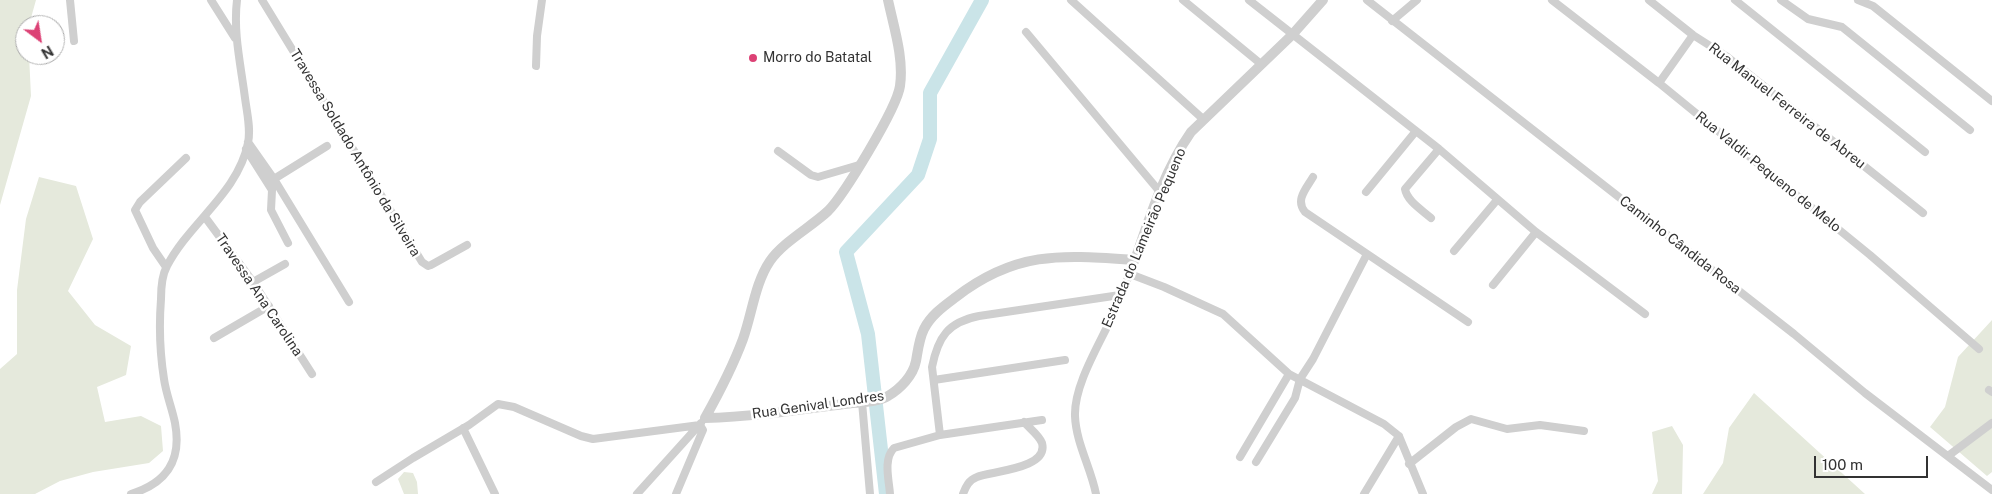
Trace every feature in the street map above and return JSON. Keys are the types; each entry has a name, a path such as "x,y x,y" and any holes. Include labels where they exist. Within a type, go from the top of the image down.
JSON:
{"street":[{"path":"70,0 74,41"},
{"path":"211,0 236,40"},
{"path":"131,494 147,488 166,475 173,464 178,446 175,423 164,379 161,299 166,267 177,249 205,216 242,162 247,145 249,122 236,40 237,0"},
{"name":"Travessa Soldado Antônio da Silveira","path":"262,0 422,262 428,266 431,265 467,245"},
{"path":"536,66 537,36 542,0"},
{"path":"637,494 702,422 743,340 764,273 770,262 776,253 829,210 840,196 892,108 900,88 899,55 888,0"},
{"path":"1071,0 1203,118"},
{"path":"1183,0 1262,64"},
{"path":"1249,0 1416,131 1536,232 1645,314"},
{"name":"Estrada do Lameirão Pequeno","path":"1096,494 1079,440 1075,418 1076,401 1092,358 1130,274 1160,192 1178,150 1203,118 1292,35 1323,0"},
{"name":"Caminho Cândida Rosa","path":"1366,0 1786,328 1865,393 1992,490"},
{"path":"1392,21 1417,0"},
{"name":"Rua Valdir Pequeno de Melo","path":"1552,0 1659,83 1862,249 1979,349"},
{"name":"Rua Manuel Ferreira de Abreu","path":"1649,0 1693,34 1726,56 1923,213"},
{"path":"1735,0 1925,152"},
{"path":"1781,0 1808,19 1842,27 1970,130"},
{"path":"1858,0 1873,6 1992,101"},
{"path":"1026,32 1160,192"},
{"path":"1659,83 1693,34"},
{"path":"1366,192 1416,131"},
{"path":"247,145 274,179 349,302"},
{"path":"247,145 272,190 271,210 288,243"},
{"path":"274,179 326,146"},
{"path":"1431,218 1411,200 1405,189 1439,150"},
{"path":"778,151 811,175 818,177 859,165"},
{"path":"166,267 153,248 135,210 140,202 186,158"},
{"path":"1313,177 1300,199 1302,209 1468,322"},
{"path":"1454,251 1497,200"},
{"name":"Travessa Ana Carolina","path":"205,216 253,282 312,374"},
{"path":"1493,284 1536,232"},
{"path":"1256,462 1295,398 1300,379 1313,359 1367,254"},
{"name":"Rua Genival Londres","path":"702,422 887,397 907,380 916,364 920,336 938,311 963,292 1002,269 1041,258 1093,257 1135,260"},
{"path":"253,282 286,264"},
{"path":"1130,274 1164,286 1223,314 1288,374 1384,424 1398,436 1423,494"},
{"path":"940,435 932,367 945,332 953,324 964,319 1120,295"},
{"path":"214,338 269,306"},
{"path":"934,380 1065,360"},
{"path":"1240,456 1288,374"},
{"path":"863,401 870,494"},
{"path":"376,482 498,404 504,404 551,421 581,436 593,438 702,422"},
{"path":"890,494 889,456 891,450 900,445 940,435 1042,420"},
{"path":"1409,464 1456,427 1471,420 1508,429 1540,425 1584,431"},
{"path":"676,494 703,430 702,422"},
{"path":"963,494 966,485 977,476 1015,469 1038,456 1042,450 1042,443 1039,437 1024,422"},
{"path":"1948,456 1992,424"},
{"path":"463,428 494,494"},
{"path":"1364,494 1398,436"}],"shaded area":[{"path":"0,0 36,0 32,15 15,15 15,65 29,65 31,96 0,205"},
{"path":"39,177 76,186 93,239 68,291 95,325 131,346 126,375 97,387 105,422 141,416 161,426 163,451 149,463 93,472 60,481 35,494 0,494 0,369 17,354 17,290 26,219"},
{"path":"1992,320 1992,472 1987,476 1930,427 1945,407 1958,357"},
{"path":"1754,393 1865,494 1703,494 1723,463 1729,428"},
{"path":"1672,426 1683,445 1682,494 1652,494 1658,481 1652,432"},
{"path":"404,472 413,473 417,482 418,494 404,494 398,479"}],"waterway":[{"path":"886,494 868,334 846,252 918,175 930,139 930,93 982,0"}],"place":[{"name":"Morro do Batatal","path":"753,58"}]}
